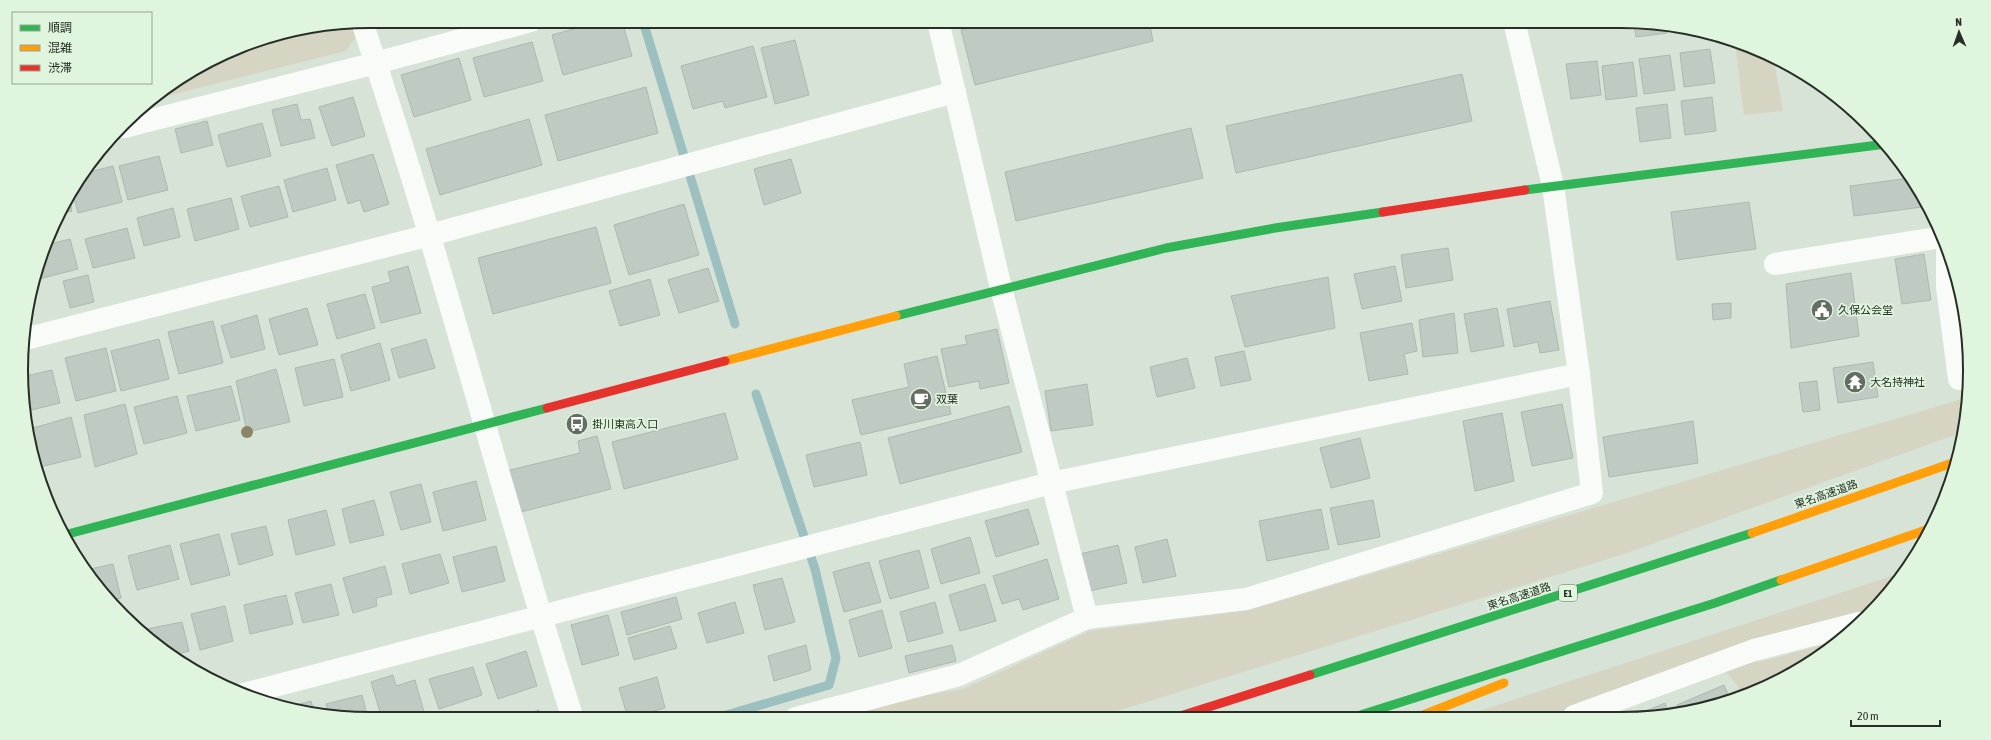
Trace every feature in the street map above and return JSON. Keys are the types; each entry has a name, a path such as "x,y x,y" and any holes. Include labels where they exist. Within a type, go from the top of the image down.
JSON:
{"main road":[{"path":"70,533 1001,288 1166,248 1275,228 1553,186 1878,145"},
{"name":"東名高速道路","path":"1193,712 1709,548 1950,464"},
{"path":"1370,712 1715,603 1922,531"},
{"path":"1559,662 1715,603"},
{"path":"1431,712 1515,680"}],"street":[{"path":"364,28 430,235 540,616 571,712"},
{"path":"130,127 505,28"},
{"path":"940,28 1001,288 1087,618"},
{"path":"819,712 959,675 1087,618 1246,599 1592,493 1579,374 1553,186 1516,28"},
{"path":"30,337 430,235 955,92"},
{"path":"1775,264 1937,238"},
{"path":"1947,267 1947,287 1960,379 1963,378"},
{"path":"253,692 1051,483 1579,374"},
{"path":"1585,712 1754,650 1847,626"}],"shaded area":[{"path":"355,29 357,35 346,51 166,96 199,74 219,63 260,46 281,40 325,31"},
{"path":"1736,48 1775,64 1783,111 1744,115"},
{"path":"1961,399 1956,434 1627,553 1114,712 851,712 890,701 963,689 1090,631 1249,610"},
{"path":"1894,575 1863,612 1845,628 1727,667 1767,660 1824,644 1792,666 1772,677 1741,690 1723,668 1590,712 1476,712"}],"building":[{"path":"576,28 624,28 632,56 563,75 552,35"},
{"path":"969,28 1150,28 1153,41 975,85 961,30"},
{"path":"1635,29 1666,31 1667,33 1636,37"},
{"path":"795,40 809,95 775,104 761,48"},
{"path":"532,42 543,81 484,97 473,58"},
{"path":"753,46 767,97 725,108 723,101 693,109 681,66"},
{"path":"1710,49 1715,83 1684,87 1680,53"},
{"path":"1670,55 1675,90 1644,94 1639,59"},
{"path":"459,58 471,100 414,117 401,75"},
{"path":"1597,61 1601,95 1571,99 1566,64"},
{"path":"1633,62 1637,96 1606,100 1602,66"},
{"path":"1462,74 1472,121 1236,173 1226,126"},
{"path":"646,87 658,133 558,161 545,115"},
{"path":"353,97 365,136 332,146 319,107"},
{"path":"1712,97 1716,131 1685,135 1681,101"},
{"path":"297,104 301,120 310,119 315,138 281,146 272,110"},
{"path":"1667,104 1671,138 1640,142 1636,108"},
{"path":"529,119 542,165 440,195 426,149"},
{"path":"207,121 213,145 181,153 175,129"},
{"path":"262,123 271,156 227,167 218,135"},
{"path":"1191,128 1203,178 1016,221 1005,172"},
{"path":"373,154 389,204 364,212 360,200 348,204 336,165"},
{"path":"159,156 168,190 128,200 119,166"},
{"path":"791,159 801,193 764,205 754,169"},
{"path":"113,166 122,202 78,213 74,199 92,171"},
{"path":"327,168 336,200 293,212 284,180"},
{"path":"1904,179 1921,207 1854,216 1850,186"},
{"path":"279,186 288,217 250,227 241,196"},
{"path":"231,198 239,229 195,241 187,209"},
{"path":"1749,202 1756,249 1677,260 1671,212"},
{"path":"684,204 699,255 629,275 614,225"},
{"path":"71,205 72,211 67,212"},
{"path":"173,208 180,237 144,246 137,218"},
{"path":"596,227 611,283 493,314 478,258"},
{"path":"127,228 135,258 93,268 85,239"},
{"path":"70,239 78,269 41,279 46,260 52,243"},
{"path":"1448,248 1453,280 1406,288 1401,255"},
{"path":"1924,254 1931,300 1902,304 1895,259"},
{"path":"408,266 421,313 381,323 372,287 391,282 388,272"},
{"path":"1395,266 1402,301 1362,309 1354,274"},
{"path":"708,268 719,301 679,313 668,280"},
{"name":"久保公会堂","path":"1851,273 1859,336 1791,348 1786,284"},
{"path":"88,275 94,302 70,308 63,281"},
{"path":"1328,277 1335,328 1245,347 1231,296"},
{"path":"650,279 660,315 620,326 609,291"},
{"path":"365,294 375,328 337,339 327,304"},
{"path":"1550,301 1559,350 1540,353 1538,342 1514,347 1507,309"},
{"path":"1731,303 1731,318 1713,320 1712,304"},
{"path":"307,308 318,345 279,355 269,319"},
{"path":"1497,308 1504,346 1471,352 1464,314"},
{"path":"1454,313 1458,353 1423,357 1419,320"},
{"path":"257,315 265,349 231,358 221,326"},
{"path":"213,321 223,363 179,374 168,332"},
{"path":"1412,323 1417,351 1404,354 1408,374 1369,381 1360,333"},
{"path":"997,329 1009,383 980,389 979,381 949,387 941,349 967,344 965,336"},
{"path":"159,339 169,379 121,391 111,351"},
{"path":"426,339 435,368 399,378 391,349"},
{"path":"380,343 390,380 351,391 341,355"},
{"path":"106,348 116,391 76,401 65,358"},
{"path":"1244,351 1251,380 1221,386 1215,357"},
{"path":"937,356 951,414 861,435 852,400 909,387 904,364"},
{"path":"1187,358 1195,388 1157,397 1150,367"},
{"path":"334,359 343,397 304,406 295,368"},
{"name":"大名持神社","path":"1873,362 1878,397 1838,403 1833,368"},
{"path":"276,369 290,422 247,432 236,381"},
{"path":"52,370 60,403 31,410 28,375"},
{"path":"1817,381 1820,410 1803,412 1799,383"},
{"path":"1087,384 1093,425 1051,431 1045,391"},
{"path":"231,386 240,420 196,431 187,396"},
{"path":"177,396 187,433 144,444 134,407"},
{"path":"125,404 137,454 95,467 84,415"},
{"path":"1562,404 1573,458 1532,466 1521,412"},
{"path":"1009,406 1022,452 900,484 888,438"},
{"path":"725,413 738,459 624,489 612,442"},
{"path":"1502,413 1514,481 1475,491 1463,421"},
{"path":"71,417 81,457 42,466 33,428"},
{"path":"1693,421 1698,463 1609,477 1603,437"},
{"path":"597,436 611,489 517,513 506,471 580,453 578,441"},
{"path":"1360,438 1370,478 1331,488 1320,448"},
{"path":"860,442 867,475 814,487 806,455"},
{"path":"476,481 486,520 443,531 433,492"},
{"path":"421,484 431,522 401,530 390,492"},
{"path":"374,500 384,535 350,543 342,509"},
{"path":"1373,500 1380,537 1338,545 1330,508"},
{"path":"1028,509 1039,544 996,557 985,521"},
{"path":"1321,509 1329,549 1267,561 1259,521"},
{"path":"326,510 335,545 296,555 288,520"},
{"path":"266,526 273,555 239,565 231,534"},
{"path":"219,534 230,575 191,585 180,544"},
{"path":"970,537 980,573 941,584 931,549"},
{"path":"1167,539 1176,576 1143,583 1135,547"},
{"path":"170,545 179,579 137,590 128,556"},
{"path":"1118,545 1127,583 1089,591 1080,554"},
{"path":"496,546 505,581 462,592 453,557"},
{"path":"919,550 929,588 890,599 879,561"},
{"path":"440,554 449,583 410,594 402,564"},
{"path":"1047,559 1059,599 1023,610 1019,599 1002,604 993,576"},
{"path":"869,562 881,602 844,612 833,572"},
{"path":"113,564 121,598 117,599 92,569"},
{"path":"385,566 392,594 376,598 377,606 353,613 343,578"},
{"path":"782,578 795,622 765,630 753,585"},
{"path":"331,584 339,615 303,623 295,593"},
{"path":"985,584 996,621 960,631 949,595"},
{"path":"286,595 293,624 250,634 244,605"},
{"path":"676,597 682,619 627,635 621,612"},
{"path":"735,602 744,633 707,643 698,613"},
{"path":"935,602 943,633 908,642 900,612"},
{"path":"225,606 233,641 200,650 191,614"},
{"path":"882,610 892,648 859,657 849,620"},
{"path":"608,615 619,655 582,665 571,625"},
{"path":"182,622 189,651 180,654 147,629"},
{"path":"670,626 677,648 634,660 628,638"},
{"path":"806,645 811,670 774,681 768,656"},
{"path":"952,645 956,661 909,673 905,656"},
{"path":"526,651 537,686 498,699 486,664"},
{"path":"473,667 482,695 439,709 429,679"},
{"path":"393,675 396,686 415,680 424,712 380,712 371,682"},
{"path":"657,677 665,708 650,712 626,712 619,688"},
{"path":"1724,685 1728,695 1688,705 1678,707 1677,705"},
{"path":"362,695 366,712 327,709 326,704"},
{"path":"311,701 313,707 303,705 299,704"},
{"path":"1665,703 1667,709 1666,709 1647,711"}],"waterway":[{"path":"645,28 735,324"},
{"path":"737,712 829,685 836,658 815,569 756,394"}],"traffic: fast":[{"path":"1525,190 1878,145"},
{"path":"896,316 1166,248 1275,228 1383,212"},
{"path":"70,533 547,408"},
{"path":"1310,675 1752,533"},
{"path":"1370,712 1715,603 1781,580"}],"traffic: slow":[{"path":"725,361 896,316"},
{"path":"1752,533 1950,464"},
{"path":"1781,580 1922,531"},
{"path":"1431,712 1504,683"}],"traffic: jam":[{"path":"1383,212 1525,190"},
{"path":"547,408 725,361"},
{"path":"1193,712 1310,675"}],"place":[{"name":"久保公会堂","path":"1822,310"},
{"name":"大名持神社","path":"1855,382"},
{"name":"双葉","path":"921,399"},
{"name":"掛川東高入口","path":"577,424"}]}
